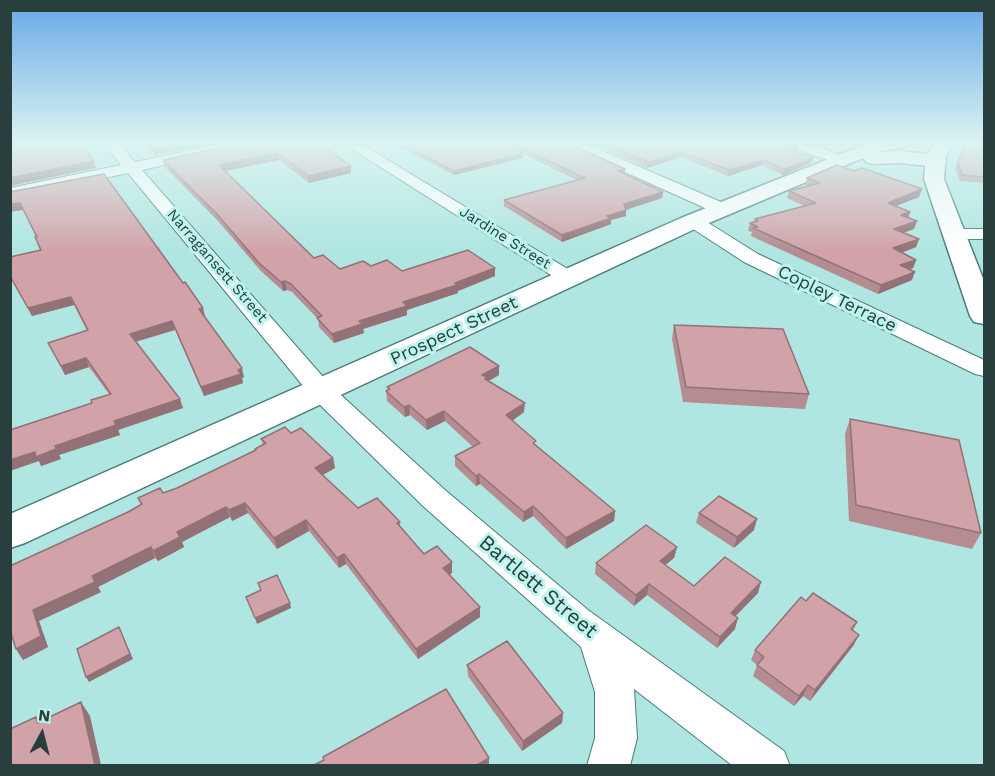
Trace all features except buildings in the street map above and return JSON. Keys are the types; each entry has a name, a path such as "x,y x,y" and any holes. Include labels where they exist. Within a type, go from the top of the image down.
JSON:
{"main road":[{"name":"Prospect Street","path":"10,532 322,392 693,221 798,178"},
{"path":"933,178 984,316"}],"street":[{"path":"10,193 79,178"},
{"name":"Narragansett Street","path":"141,178 322,392"},
{"name":"Jardine Street","path":"407,178 569,278"},
{"path":"653,178 723,209"},
{"name":"Copley Terrace","path":"693,221 751,258 984,369"},
{"path":"954,235 984,234"},
{"name":"Bartlett Street","path":"322,392 434,498 597,638 769,765"},
{"path":"597,638 615,692 616,738 608,765"}]}
